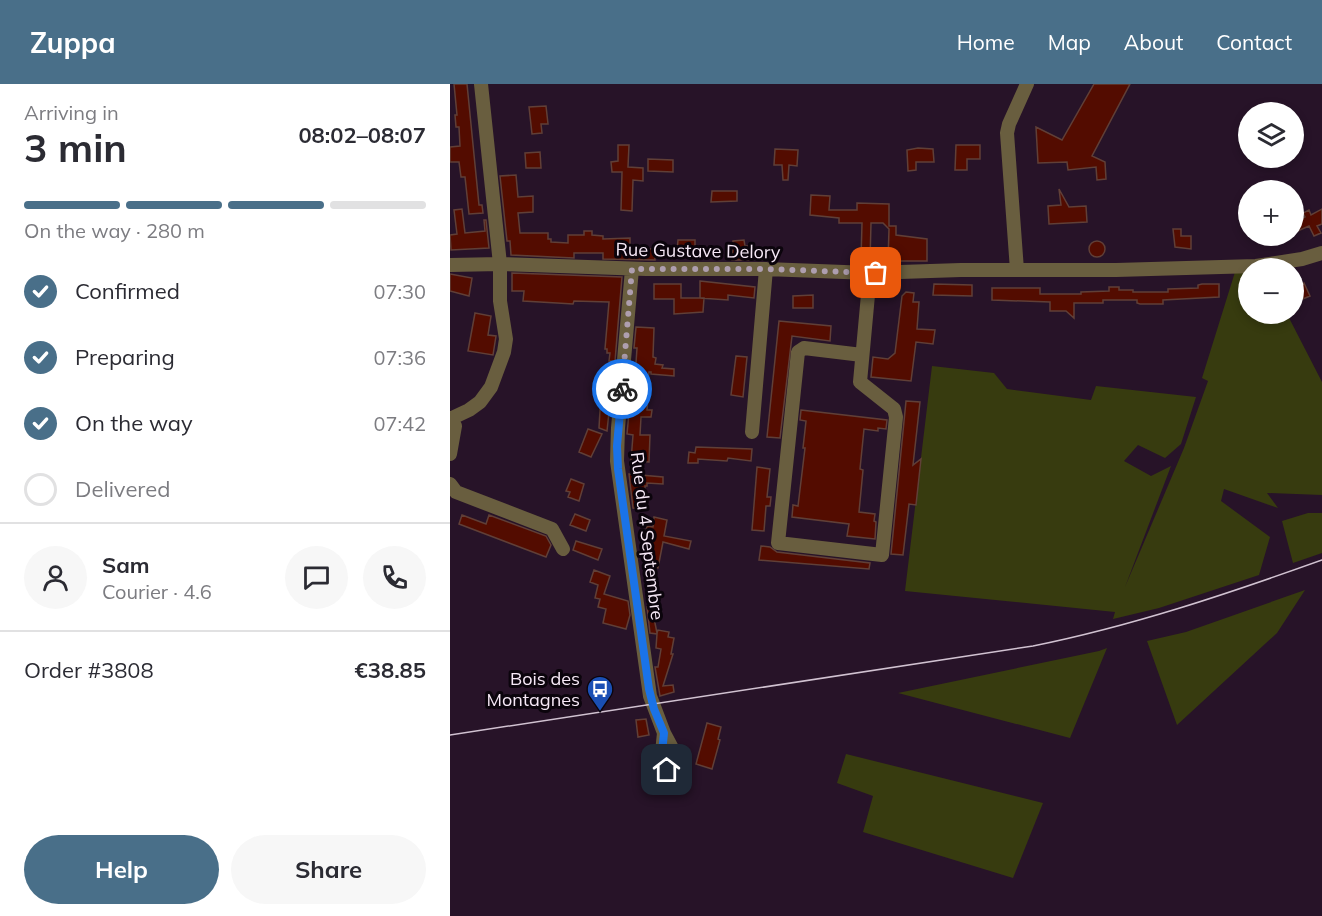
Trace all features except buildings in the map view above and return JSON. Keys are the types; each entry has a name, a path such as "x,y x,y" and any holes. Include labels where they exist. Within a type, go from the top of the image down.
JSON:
{"street":[{"path":"450,454 455,426 450,418 469,410 480,402 491,387 504,352 506,331 500,301 500,264 482,84"},
{"path":"1017,270 1007,134 1009,124 1027,84"},
{"name":"Rue Gustave Delory","path":"1197,268 1322,247"},
{"name":"Rue Gustave Delory","path":"450,265 766,269 870,273 1116,270 1256,267 1322,253"},
{"name":"Rue du 4 Septembre","path":"632,269 617,461 649,689 664,733"},
{"path":"752,432 766,269"},
{"path":"862,355 804,348 798,352 778,543 882,555 896,414 894,409 860,382 870,273"},
{"path":"450,484 456,492 552,529 563,549"}],"green space":[{"path":"1235,272 1238,272 1238,324 1292,324 1322,382 1322,495 1267,493 1278,508 1224,489 1221,501 1270,537 1259,575 1159,608 1113,619 1115,612 905,591 932,366 994,373 1007,389 1091,400 1096,386 1196,397 1181,444 1165,458 1138,445 1124,461 1151,476 1171,466 1125,587 1184,448 1208,381 1202,378"},
{"path":"1308,513 1322,513 1322,553 1293,563 1282,521"},
{"path":"1305,590 1277,633 1177,725 1147,641 1186,632"},
{"path":"1107,648 1070,738 898,693 1099,651"},
{"path":"846,754 1043,803 1013,878 863,832 873,796 837,783"}],"tram line":[{"path":"450,735 1033,646 1107,629 1179,608 1322,560"}],"way so far":[{"path":"622,389 632,269 766,269 876,273"}],"place":[{"name":"Bois des Montagnes","path":"600,712"}],"route":[{"path":"622,389 617,446 618,469 649,689 664,733 661,762 667,770"}]}
